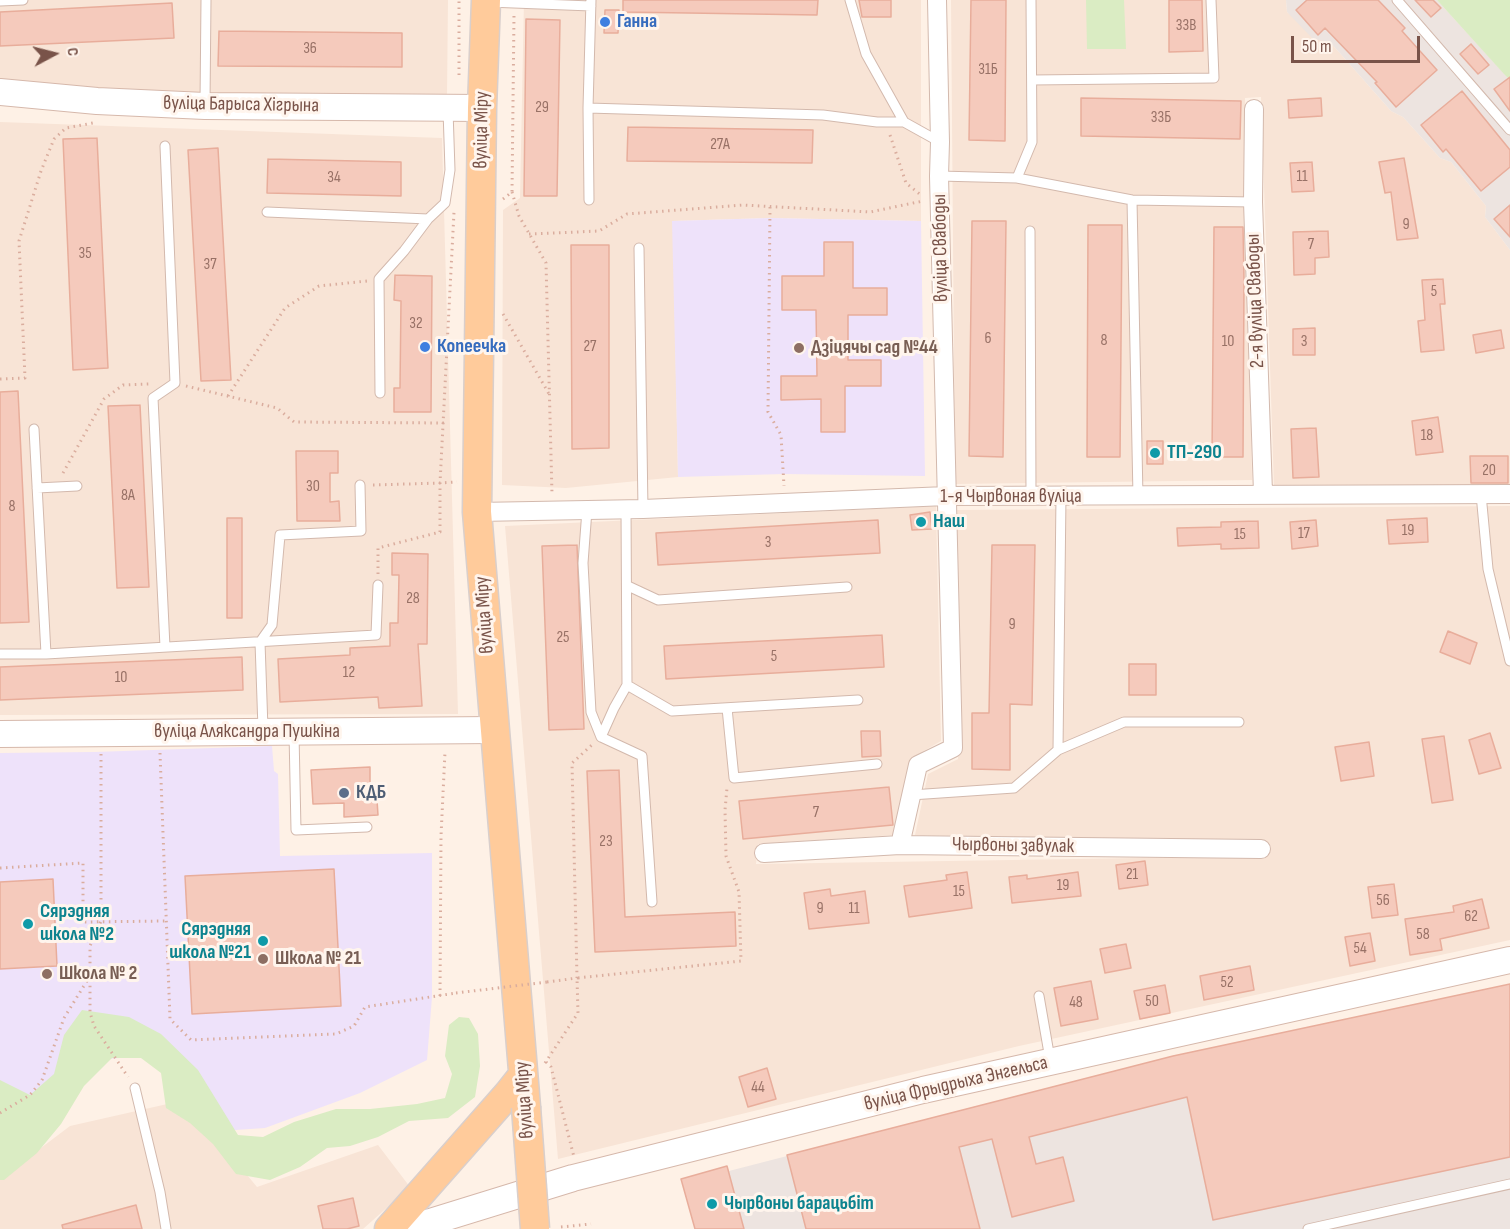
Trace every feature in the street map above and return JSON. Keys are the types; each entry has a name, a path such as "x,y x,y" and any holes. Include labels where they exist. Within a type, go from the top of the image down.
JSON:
{"main road":[{"name":"вуліца Міру","path":"477,1 482,108 477,512 494,730 535,1068 526,1107 548,1228"},
{"path":"389,1229 508,1094 535,1068"}],"street":[{"name":"вуліца Свабоды","path":"911,795 918,765 953,748 937,0"},
{"name":"вуліца Барыса Хігрына","path":"0,92 97,101 205,106 482,108"},
{"name":"2-я вуліца Свабоды","path":"1254,109 1252,202 1263,494"},
{"name":"1-я Чырвоная вуліца","path":"477,512 634,509 946,496 1510,494"},
{"name":"вуліца Аляксандра Пушкіна","path":"0,734 494,730"},
{"path":"900,845 911,795"},
{"name":"Чырвоны завулак","path":"764,853 900,845 1261,849"},
{"name":"вуліца Фрыдрыха Энгельса","path":"408,1229 573,1178 912,1093 1510,960"}],"lane":[{"path":"0,1 23,0"},
{"path":"205,106 206,0"},
{"path":"850,0 866,54 904,122"},
{"path":"1017,178 1032,142 1031,0"},
{"path":"1032,80 1214,78 1211,0"},
{"path":"1397,0 1510,130"},
{"path":"477,1 591,3 588,108 589,200"},
{"path":"380,393 379,279 405,252 428,219 445,202 450,170 448,108"},
{"path":"588,108 823,115 904,122 940,142"},
{"path":"165,146 175,383 153,398 165,647"},
{"path":"939,176 1017,178 1132,200 1252,202"},
{"path":"1132,200 1138,497"},
{"path":"267,212 428,219"},
{"path":"1030,231 1031,496"},
{"path":"601,737 627,685 628,586 634,509 639,248"},
{"path":"34,429 46,654"},
{"path":"264,731 260,642 272,625 280,535 361,531 360,485"},
{"path":"37,488 77,486"},
{"path":"1481,494 1488,569 1510,661"},
{"path":"1058,750 1061,496"},
{"path":"587,510 584,563 591,712 601,737 642,756 652,902"},
{"path":"0,654 46,654 376,635 378,585"},
{"path":"628,586 658,600 846,586"},
{"path":"627,685 672,711 858,700"},
{"path":"727,708 735,778 876,764"},
{"path":"911,795 1014,788 1058,750 1124,722 1239,722"},
{"path":"294,731 296,830 367,827"},
{"path":"1039,996 1051,1061"},
{"path":"135,1088 160,1192 166,1229"},
{"path":"1308,1229 1510,1184"}],"path":[{"path":"459,75 477,1"},
{"path":"529,234 599,231 627,214 743,205 870,212 928,200 906,183 885,121"},
{"path":"0,380 25,378 20,241 41,171 54,139 66,129 97,122"},
{"path":"512,192 519,216 546,262 552,496"},
{"path":"378,585 378,548 440,532 440,483 455,202"},
{"path":"770,207 768,412 781,435 784,486"},
{"path":"228,396 285,308 320,286 379,279"},
{"path":"502,312 549,396"},
{"path":"55,488 104,399 123,386 175,383 277,408 294,422 444,423"},
{"path":"360,485 465,482"},
{"path":"551,1055 578,1013 572,763 601,737"},
{"path":"101,748 101,921 90,946 90,1012 94,1026 135,1088"},
{"path":"160,752 170,1019 191,1040 336,1034 354,1026 366,1007 577,978 741,961 739,892 726,856 727,787 735,778"},
{"path":"440,996 443,764"},
{"path":"0,868 82,863 83,922 166,921"},
{"path":"0,1113 30,1095 42,1080 64,1018 90,976"},
{"path":"535,1068 551,1067 576,1163"},
{"path":"548,1228 591,1224"}],"shaded area":[{"path":"0,0 448,0 447,95 217,97 0,82"},
{"path":"524,0 921,0 921,221 770,218 673,221 678,477 566,488 502,485 503,210 520,198"},
{"path":"951,0 1286,0 1287,12 1330,42 1391,111 1403,117 1440,158 1451,162 1486,206 1485,217 1510,250 1510,486 1274,486 1261,97 1245,98 1252,480 955,484"},
{"path":"1286,0 1437,0 1510,80 1510,250 1485,217 1486,206 1451,162 1440,158 1403,117 1391,111 1330,42 1313,39 1287,12"},
{"path":"0,122 442,138 458,714 0,715"},
{"name":"Дзіцячы сад №44","path":"770,218 921,221 925,476 784,474 678,477 672,221"},
{"path":"936,506 941,741 910,759 895,835 758,844 756,864 1267,856 1268,842 915,835 928,774 958,759 957,510 1510,506 1510,940 1019,1046 558,1159 505,526"},
{"name":"Школа № 21","path":"272,746 274,771 278,774 280,856 432,853 432,997 427,1060 360,1093 265,1128 220,1131 157,1055 94,1060 0,1135 0,753"},
{"path":"1510,984 1510,1229 695,1229 681,1179 727,1166 729,1171 1178,1055"},
{"path":"185,1100 257,1187 378,1145 410,1187 363,1229 0,1229 0,1179 70,1126"}],"green space":[{"path":"1086,0 1124,0 1126,49 1087,49"},
{"path":"1437,0 1510,0 1510,80 1504,74"},
{"path":"82,1010 129,1017 161,1034 198,1070 238,1135 263,1137 294,1122 336,1109 370,1109 417,1104 445,1098 452,1074 445,1056 449,1025 459,1017 469,1018 478,1034 480,1066 475,1097 448,1118 409,1121 378,1137 350,1146 327,1148 300,1167 270,1180 236,1174 213,1144 190,1123 166,1108 161,1073 141,1058 112,1058 84,1086 61,1124 37,1153 4,1180 0,1180 0,1080 30,1095 54,1074 64,1035"}],"building":[{"path":"623,0 818,0 817,15 623,12"},
{"path":"859,0 891,0 891,17 862,17"},
{"path":"971,0 1006,0 1005,141 969,140"},
{"path":"1169,0 1202,0 1203,51 1169,52"},
{"path":"1307,0 1378,0 1405,28 1402,31 1437,70 1396,107 1375,83 1377,82 1325,28 1318,35 1296,10"},
{"path":"1415,0 1433,0 1441,8 1431,17"},
{"path":"172,3 174,38 0,46 0,12"},
{"path":"605,10 619,10 618,33 604,33"},
{"path":"526,19 560,20 557,196 524,196"},
{"path":"219,31 402,33 402,67 218,66"},
{"path":"1471,44 1489,65 1478,74 1460,54"},
{"path":"1510,77 1510,111 1494,89"},
{"path":"1462,91 1510,150 1510,167 1481,191 1446,149 1443,152 1421,125"},
{"path":"1081,98 1241,101 1240,139 1081,136"},
{"path":"1321,98 1322,116 1289,118 1288,100"},
{"path":"628,127 813,130 812,163 627,161"},
{"path":"97,138 108,368 73,370 63,139"},
{"path":"218,148 231,380 201,381 188,150"},
{"path":"1404,158 1418,238 1397,240 1391,192 1385,193 1379,162"},
{"path":"268,159 401,162 401,196 267,193"},
{"path":"1312,162 1314,191 1292,192 1290,163"},
{"path":"1510,205 1510,237 1494,219"},
{"path":"972,221 1006,221 1003,457 969,456"},
{"path":"1088,225 1122,225 1120,457 1087,457"},
{"path":"1214,227 1243,227 1243,457 1212,457"},
{"path":"1328,231 1329,257 1315,258 1315,274 1294,275 1293,232"},
{"path":"824,242 853,242 853,288 887,288 887,315 848,315 848,360 881,360 881,386 845,386 845,432 821,432 821,399 781,400 781,376 817,376 816,310 782,310 782,276 824,276"},
{"path":"571,245 609,245 609,448 572,449"},
{"path":"395,275 432,276 431,412 394,412 394,388 400,388 401,301 394,300"},
{"path":"1443,279 1445,304 1440,304 1444,350 1421,352 1418,321 1425,320 1422,280"},
{"path":"1315,328 1315,355 1293,355 1293,329"},
{"path":"1501,330 1504,348 1476,353 1473,335"},
{"path":"18,391 29,622 0,623 0,392"},
{"path":"140,405 149,587 117,588 108,406"},
{"path":"1438,417 1443,452 1416,455 1412,421"},
{"path":"1316,428 1319,477 1293,478 1291,429"},
{"name":"ТП-290","path":"1147,441 1163,441 1163,464 1147,464"},
{"path":"296,451 338,451 338,473 330,473 330,502 339,501 340,521 297,521"},
{"path":"1470,456 1508,456 1508,483 1471,483"},
{"name":"Наш","path":"930,512 932,529 912,530 910,515"},
{"path":"227,518 242,518 242,618 227,618"},
{"path":"1427,518 1428,542 1389,544 1387,520"},
{"path":"878,520 880,553 658,565 656,533"},
{"path":"1316,520 1318,546 1292,549 1290,522"},
{"path":"1258,521 1259,548 1221,549 1221,544 1178,546 1177,528 1221,527 1221,522"},
{"path":"577,545 584,729 549,730 542,546"},
{"path":"992,545 1035,545 1032,705 1010,704 1010,770 972,769 972,713 989,713"},
{"path":"392,553 428,554 427,644 418,644 422,706 379,708 378,697 280,702 278,659 350,655 350,648 390,646 390,623 398,623 399,575 392,575"},
{"path":"1448,631 1477,643 1470,664 1440,652"},
{"path":"882,635 884,667 666,679 664,646"},
{"path":"242,657 243,690 0,700 0,667"},
{"path":"1129,664 1156,664 1156,695 1129,695"},
{"path":"861,731 880,731 881,756 862,757"},
{"path":"1490,733 1501,768 1479,774 1469,740"},
{"path":"1444,736 1453,800 1432,803 1422,739"},
{"path":"1369,742 1374,776 1341,781 1335,747"},
{"name":"КДБ","path":"370,767 370,785 376,785 378,815 344,817 344,803 313,804 311,770"},
{"path":"619,770 625,917 735,912 736,946 595,952 587,771"},
{"path":"889,787 893,825 743,839 739,801"},
{"path":"1145,861 1148,885 1119,889 1116,865"},
{"name":"Сярэдняя школа №21","path":"334,869 341,1006 192,1014 185,876"},
{"path":"967,872 972,908 909,917 904,886 947,880 946,875"},
{"path":"1078,872 1081,896 1012,903 1009,877 1027,875 1027,879"},
{"name":"Сярэдняя школа №2","path":"53,879 57,966 0,969 0,882"},
{"path":"1394,884 1398,915 1372,918 1368,887"},
{"path":"830,889 831,896 865,891 869,923 809,929 804,893"},
{"path":"1482,899 1489,928 1440,939 1442,950 1410,955 1405,919 1454,912 1453,906"},
{"path":"1370,933 1375,961 1350,966 1345,937"},
{"path":"1126,944 1131,968 1105,973 1100,949"},
{"path":"1250,966 1254,990 1204,1000 1200,976"},
{"path":"1091,981 1098,1019 1061,1026 1054,988"},
{"path":"1510,984 1510,1157 1213,1220 1187,1097 1029,1137 1036,1164 1063,1157 1074,1201 1012,1217 992,1139 959,1147 980,1229 806,1229 787,1155 1173,1056"},
{"path":"1165,985 1170,1013 1140,1019 1134,991"},
{"path":"767,1068 776,1099 748,1107 739,1077"},
{"name":"Чырвоны барацьбіт","path":"727,1166 744,1229 695,1229 681,1179"},
{"path":"353,1198 359,1226 347,1229 323,1229 318,1206"},
{"path":"136,1205 142,1229 63,1229 62,1225"}],"place":[{"name":"Ганна","path":"605,22"},
{"name":"Копеечка","path":"425,347"},
{"name":"Дзіцячы сад №44","path":"799,348"},
{"name":"ТП-290","path":"1155,453"},
{"name":"Наш","path":"921,522"},
{"name":"КДБ","path":"344,793"},
{"name":"Сярэдняя школа №2","path":"28,924"},
{"name":"Сярэдняя школа №21","path":"263,941"},
{"name":"Школа № 21","path":"263,959"},
{"name":"Школа № 2","path":"47,974"},
{"name":"Чырвоны барацьбіт","path":"712,1204"}]}
